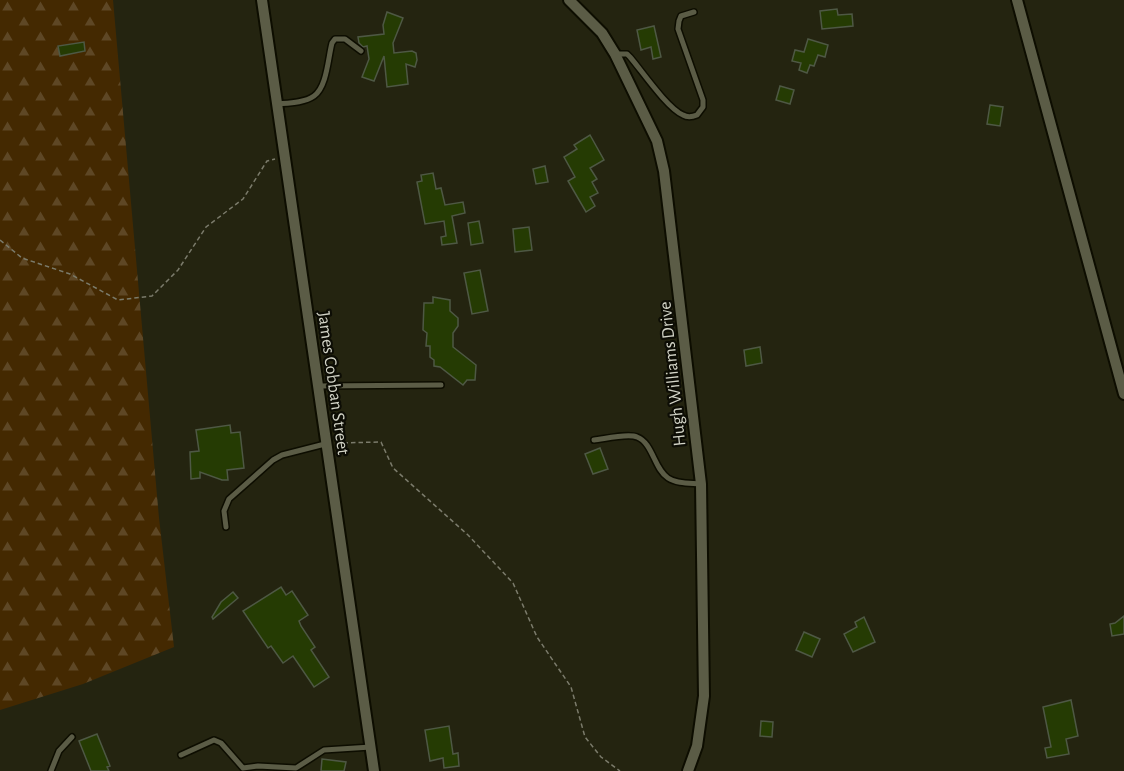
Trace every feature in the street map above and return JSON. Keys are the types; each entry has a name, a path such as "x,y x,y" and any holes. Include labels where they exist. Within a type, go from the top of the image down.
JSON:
{"street":[{"name":"James Cobban Street","path":"262,0 374,771"},
{"name":"Hugh Williams Drive","path":"569,0 602,33 615,54 657,141 664,171 701,484 704,696 697,746 688,771"},
{"path":"1017,0 1124,394"}],"lane":[{"path":"615,54 627,54 681,115 686,117 697,115 703,107 703,100 678,29 681,16 694,12"},
{"path":"277,104 314,96 322,87 332,43 335,39 345,39 361,51"},
{"path":"318,386 441,385"},
{"path":"594,440 638,437 644,442 662,473 669,479 701,484"},
{"path":"226,527 224,511 229,499 273,460 282,455 325,444"},
{"path":"51,771 59,751 72,737"},
{"path":"181,755 214,740 221,743 243,768 258,766 291,769 300,766 324,750 371,747"}],"path":[{"path":"0,240 22,258 70,274 118,300 152,296 178,270 206,227 243,199 267,161 284,155"},
{"path":"325,444 381,442 393,468 468,535 513,583 537,637 571,687 585,737 601,758 620,771"}],"green space":[{"path":"0,0 113,0 159,518 174,647 83,684 0,710"}],"building":[{"path":"837,9 838,15 852,14 853,26 822,29 820,11"},
{"path":"387,12 403,18 393,43 394,53 412,51 416,53 417,60 415,67 406,64 408,84 387,87 384,56 374,81 362,77 369,59 367,46 363,47 359,43 358,37 384,34 383,25"},
{"path":"654,26 661,57 653,59 651,47 641,50 637,30"},
{"path":"808,39 828,45 825,57 818,55 814,66 810,65 807,73 799,70 801,63 792,61 795,50 804,52"},
{"path":"84,42 85,51 60,56 58,46"},
{"path":"780,86 794,90 790,104 776,100"},
{"path":"990,105 1003,107 1000,126 987,124"},
{"path":"590,135 604,160 590,168 597,179 592,182 598,193 590,197 595,206 586,212 568,181 575,177 564,157 577,149 574,145"},
{"path":"545,166 548,182 536,184 533,169"},
{"path":"433,173 436,189 441,188 445,205 463,202 465,213 452,216 457,243 442,245 441,237 446,236 444,221 425,224 417,182 422,181 421,175"},
{"path":"479,221 483,243 471,245 468,223"},
{"path":"529,227 532,250 515,252 513,229"},
{"path":"480,270 488,311 472,314 464,273"},
{"path":"433,297 450,300 450,311 458,318 458,326 453,333 453,347 476,365 475,380 467,380 463,385 440,367 434,366 434,360 430,357 430,346 426,346 427,333 423,330 424,303 433,303"},
{"path":"760,347 762,363 746,366 744,350"},
{"path":"230,425 231,433 240,432 244,468 227,470 228,480 200,472 200,478 191,479 190,452 199,451 196,430"},
{"path":"600,448 608,469 593,474 585,454"},
{"path":"281,587 286,595 292,591 308,615 299,621 315,647 311,650 329,677 314,687 293,656 283,663 271,646 268,648 243,611"},
{"path":"233,592 238,598 213,619 221,602"},
{"path":"1124,616 1124,634 1112,636 1110,624"},
{"path":"864,617 875,642 853,652 844,634 857,627 855,622"},
{"path":"804,632 820,639 812,657 796,650"},
{"path":"1071,700 1078,736 1066,739 1069,754 1047,758 1045,748 1051,747 1043,707"},
{"path":"761,721 773,722 772,737 760,736"},
{"path":"449,726 453,754 458,753 459,766 444,768 443,758 430,761 425,730"},
{"path":"97,734 110,766 107,767 109,771 91,771 79,741"},
{"path":"322,759 346,762 344,771 321,771"}]}
